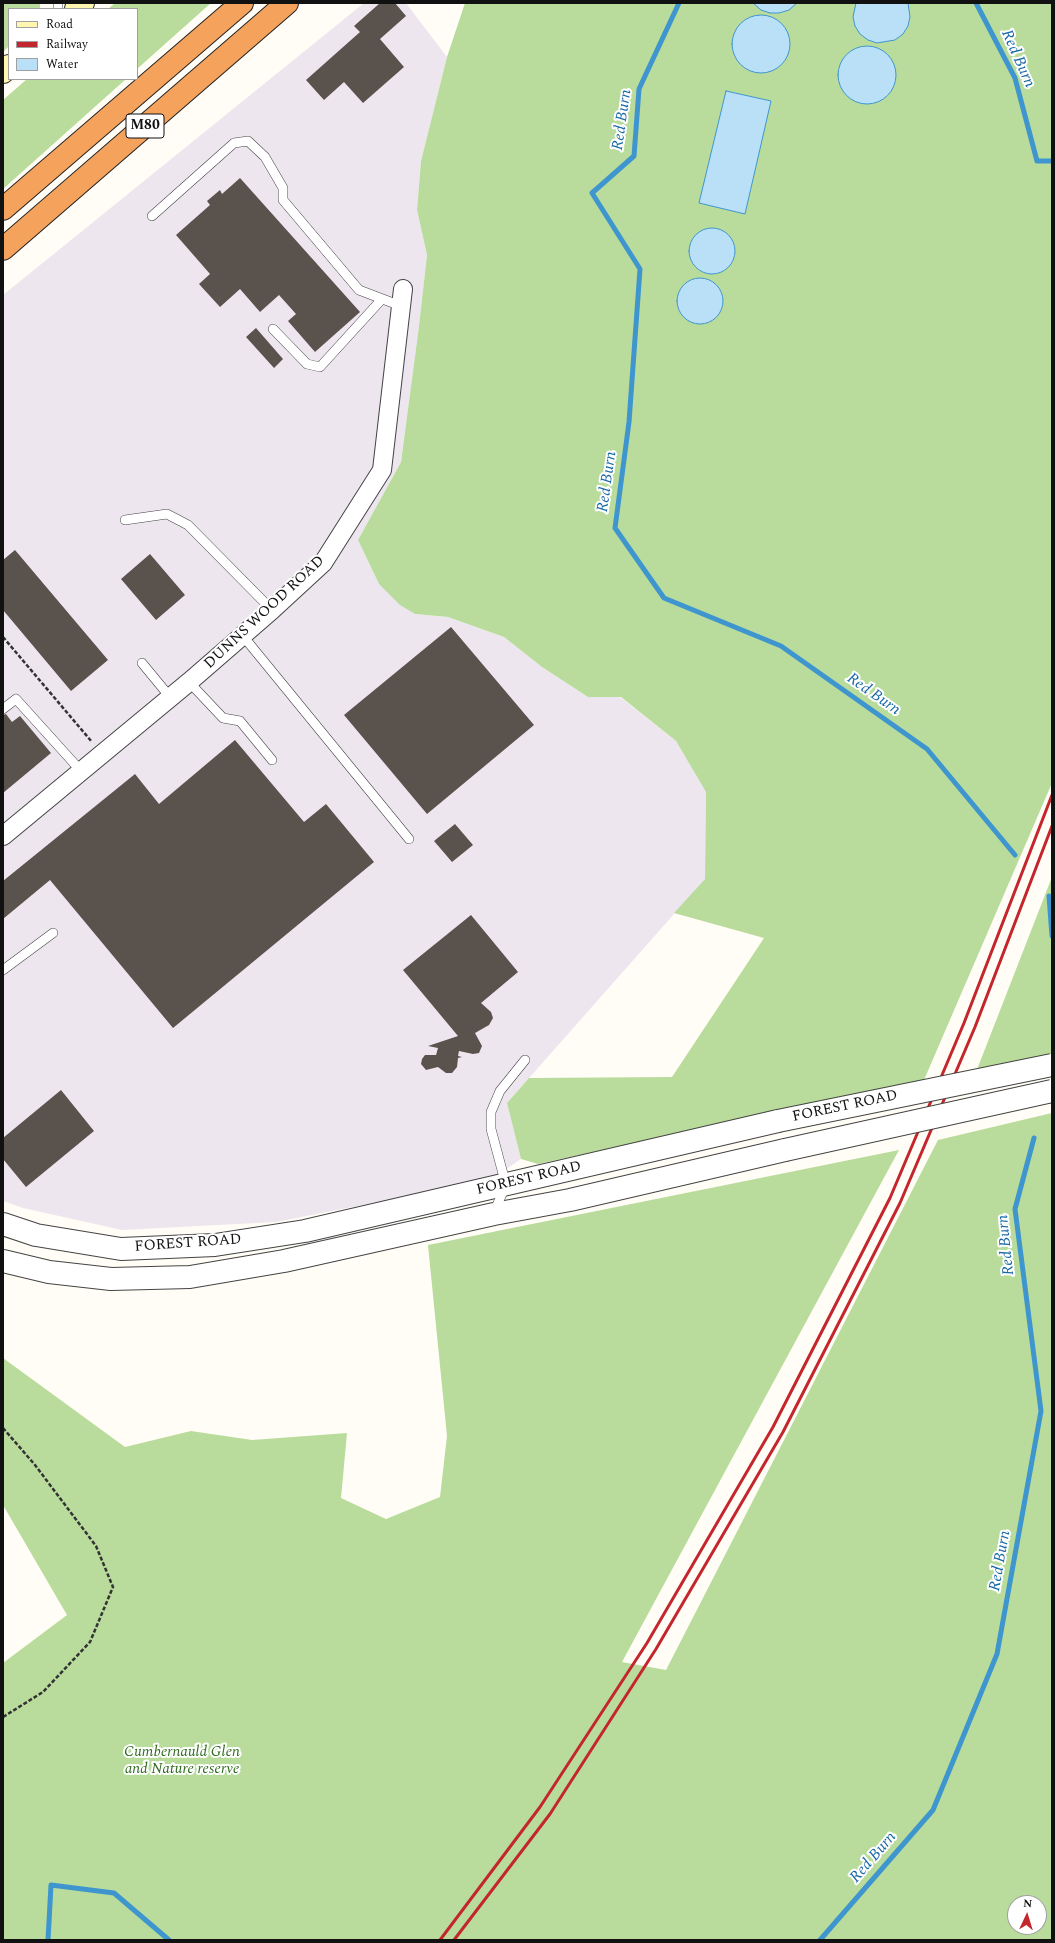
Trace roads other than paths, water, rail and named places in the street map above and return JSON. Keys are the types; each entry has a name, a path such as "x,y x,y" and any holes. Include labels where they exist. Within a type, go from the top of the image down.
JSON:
{"highway":[{"name":"M80","path":"3,209 242,3"},
{"name":"M80","path":"3,249 287,3"}],"street":[{"name":"DUNNS WOOD ROAD","path":"3,836 243,636 322,563 382,470 402,297"},
{"name":"FOREST ROAD","path":"3,1224 36,1235 121,1249 216,1245 305,1231 778,1121 1052,1065"},
{"name":"FOREST ROAD","path":"3,1261 49,1272 111,1279 190,1277 284,1261 494,1214 570,1200 784,1150 1052,1091"}],"lane":[{"path":"152,216 234,143 248,141 265,157 283,188 283,200 359,290 382,298 402,297"},
{"path":"273,329 307,364 320,367 382,298"},
{"path":"125,520 167,514 188,525 272,610"},
{"path":"243,636 409,839"},
{"path":"142,663 170,697"},
{"path":"189,682 223,718 240,721 272,760"},
{"path":"3,709 16,699 81,770"},
{"path":"3,970 53,933"},
{"path":"494,1214 506,1185 491,1129 491,1112 500,1091 525,1060"}],"water":[{"path":"753,3 797,3 789,10 779,13 770,13 761,10"},
{"path":"856,3 908,3 910,17 908,26 903,34 895,40 877,43 868,40 860,34 855,26 853,17"},
{"path":"761,15 777,20 785,28 790,44 785,60 777,68 761,73 745,68 737,60 732,44 737,28 745,20"},
{"path":"867,46 883,51 891,59 896,75 891,91 883,99 867,104 851,99 843,91 838,75 843,59 851,51"},
{"path":"726,91 771,101 745,214 699,203"},
{"path":"712,228 725,232 731,238 735,251 731,264 725,270 712,274 699,270 693,264 689,251 693,238 699,232"},
{"path":"700,278 713,282 719,288 723,301 719,314 713,320 700,324 687,320 681,314 677,301 681,288 687,282"}],"waterway":[{"name":"Red Burn","path":"679,3 639,89 634,156 592,193 640,269 629,422 615,528 664,598 781,646 927,749 1015,855"},
{"name":"Red Burn","path":"976,3 1015,78 1037,161 1052,161"},
{"name":"Red Burn","path":"1049,896 1052,936"},
{"name":"Red Burn","path":"820,1940 933,1810 997,1654 1041,1411 1015,1209 1034,1138"},
{"name":"Red Burn","path":"48,1940 51,1885 114,1893 169,1940"}],"railway":[{"path":"440,1940 540,1807 647,1643 773,1427 890,1198 964,1023 1052,795"},
{"path":"454,1940 550,1814 656,1649 783,1432 900,1203 975,1027 1052,826"}],"park label":[{"name":"Cumbernauld Glen and Nature reserve","path":"182,1762"}]}
